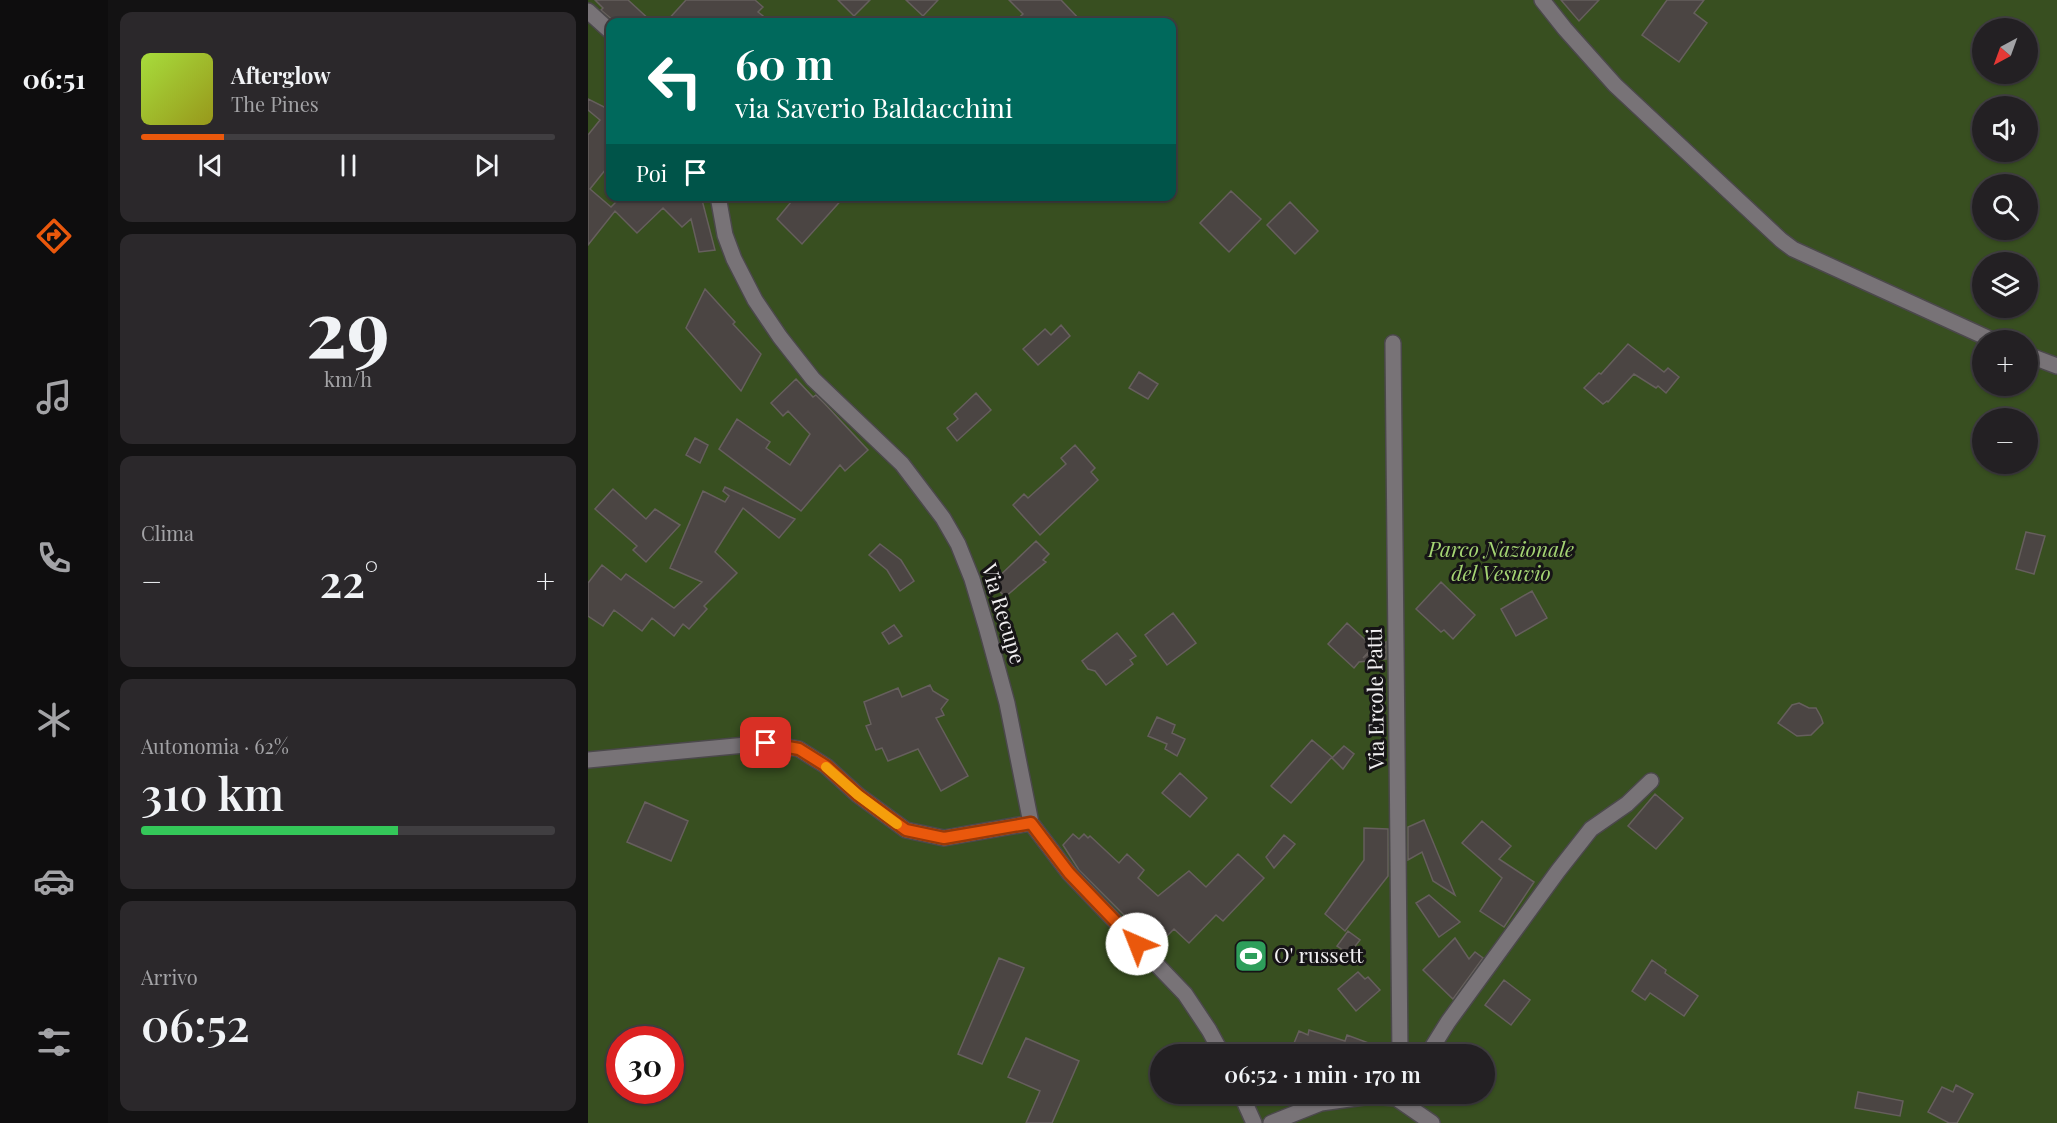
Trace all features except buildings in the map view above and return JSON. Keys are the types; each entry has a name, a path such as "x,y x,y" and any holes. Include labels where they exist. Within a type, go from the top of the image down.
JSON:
{"street":[{"path":"1542,0 1615,84 1781,240 1793,249 1972,331"},
{"path":"588,11 606,27"},
{"name":"Via Recupe","path":"718,201 725,235 734,259 755,300 780,337 813,379 902,464 943,518 958,544 972,579 1008,703 1031,823 1069,873 1185,994 1216,1044"},
{"name":"Via Ercole Patti","path":"1393,343 1400,1044"},
{"path":"2038,359 2057,366"},
{"path":"588,760 766,743 799,749 826,766 858,795 906,830 944,838 1031,823"},
{"path":"1434,1044 1558,871 1585,837 1592,829 1627,804 1651,781"},
{"path":"1245,1104 1254,1123"},
{"path":"1271,1123 1318,1104"},
{"path":"1407,1104 1432,1123"}],"green space":[{"name":"Parco Nazionale del Vesuvio","path":"588,0 2057,0 2057,1123 588,1123"}],"slow traffic":[{"path":"826,767 858,795 897,824"}],"place":[{"name":"O' russett","path":"1251,956"}],"route":[{"path":"766,743 799,749 826,766 858,795 906,830 944,838 1031,823 1069,873 1137,944"}]}
